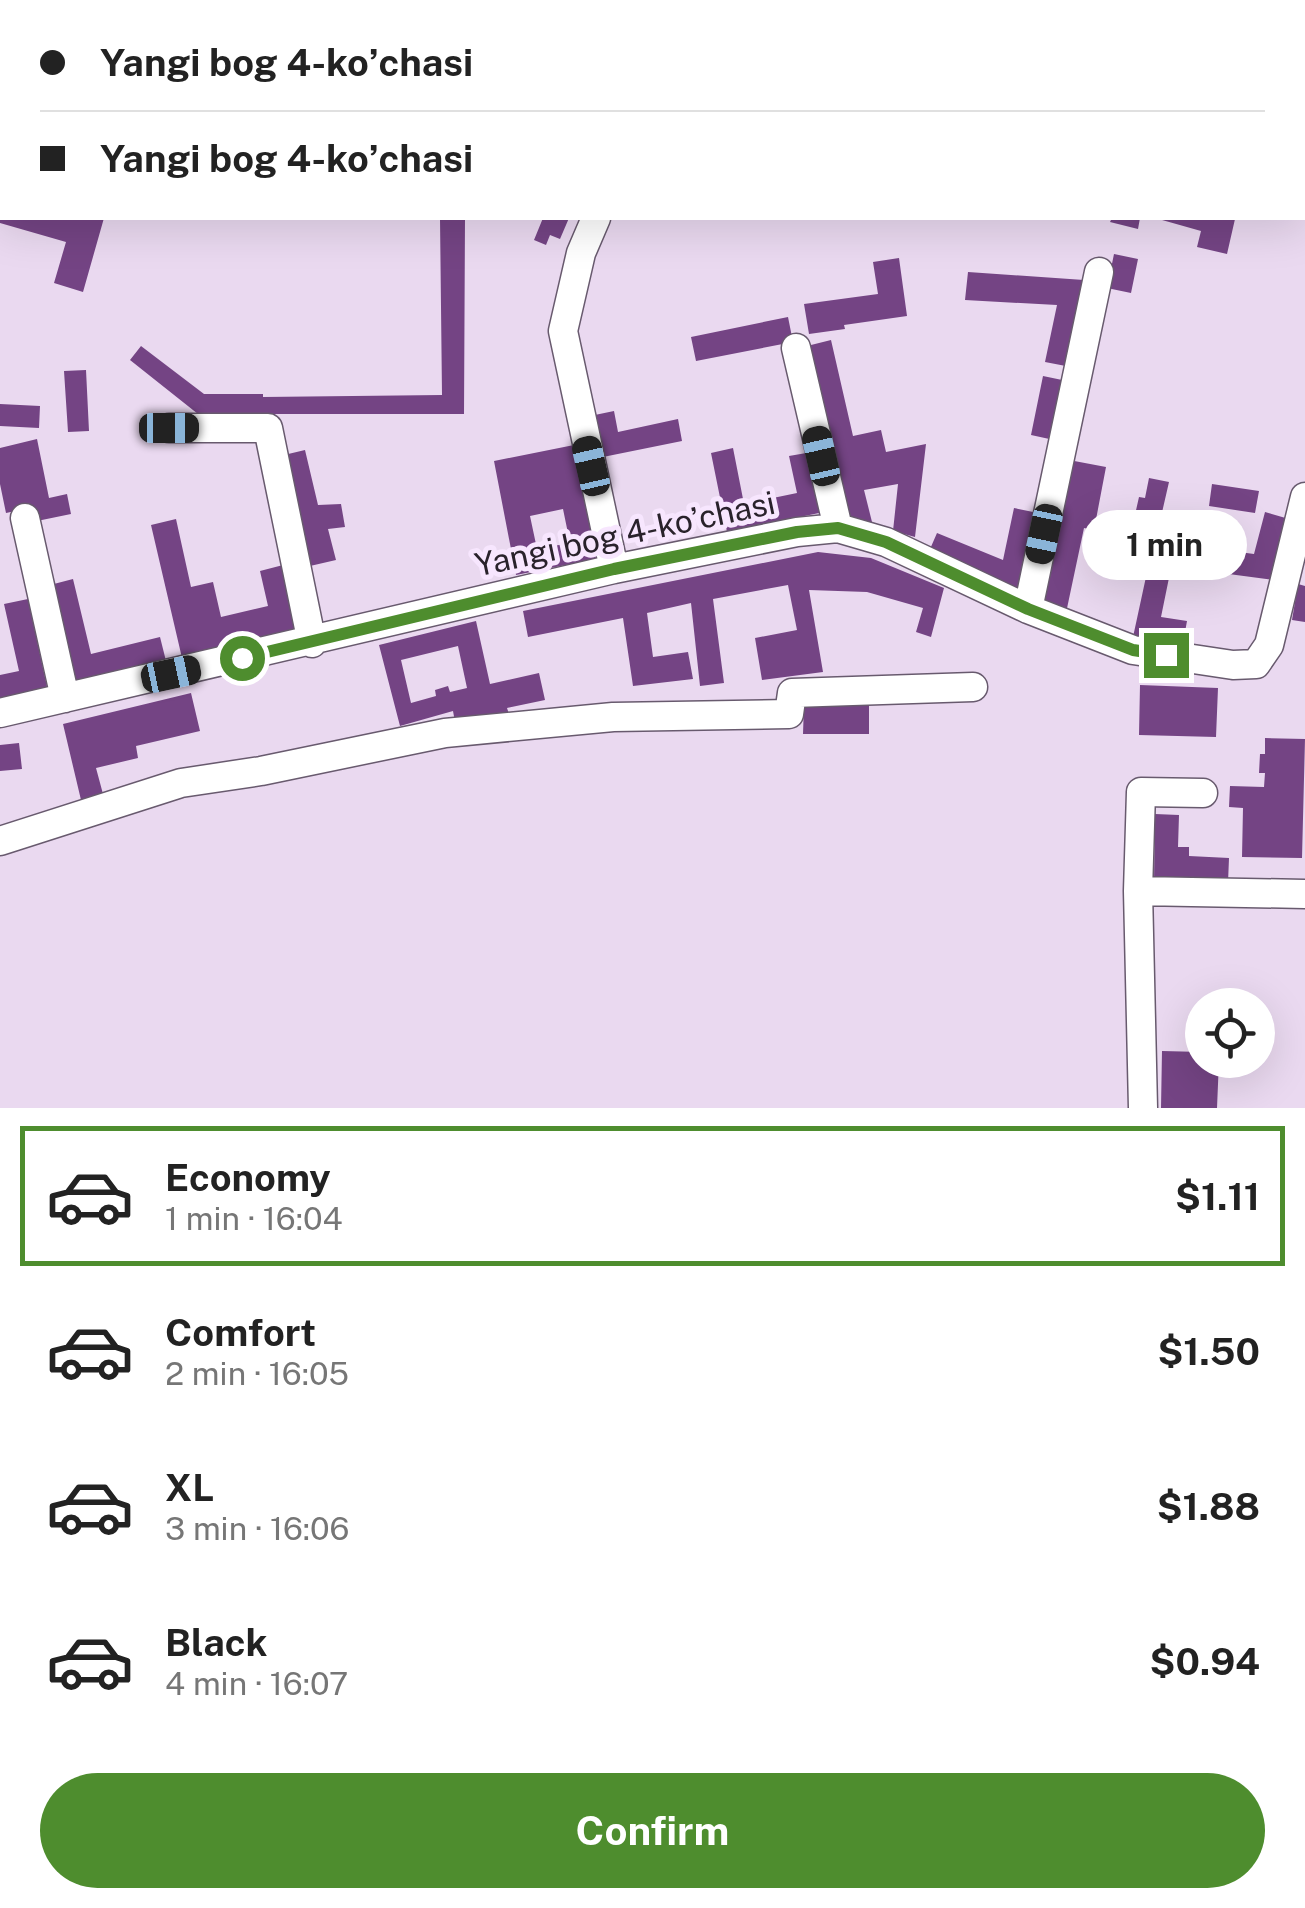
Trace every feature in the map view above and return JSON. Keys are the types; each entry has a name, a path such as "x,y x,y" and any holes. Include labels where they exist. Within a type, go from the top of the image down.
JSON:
{"street":[{"path":"595,220 581,252 563,330 614,569"},
{"path":"1028,609 1099,272"},
{"path":"796,348 838,528"},
{"path":"169,428 268,428 312,642"},
{"name":"Yangi bog 4-koʼchasi","path":"0,713 614,569 797,532 838,528 886,542 1028,609 1133,650 1233,665 1256,664 1270,645 1305,497"},
{"path":"25,518 65,698"},
{"path":"0,841 181,783 260,772 446,733 613,717 790,714 792,693 974,687"},
{"path":"1142,1108 1138,891 1142,792 1202,793"},
{"path":"1138,891 1305,894"}],"building":[{"path":"103,220 83,292 54,283 66,242 0,223"},
{"path":"440,220 465,220 464,414 198,414 130,360 141,346 204,394 442,395"},
{"path":"542,220 568,220 560,239 550,235 546,245 534,240"},
{"path":"1111,220 1140,220 1138,229"},
{"path":"1162,220 1235,220 1227,254 1197,247 1201,231"},
{"path":"1114,254 1138,259 1131,293 1107,288"},
{"path":"899,258 907,316 809,334 804,304 878,294 873,262"},
{"path":"968,272 1084,280 1071,367 1045,362 1057,305 965,300"},
{"path":"788,317 793,342 696,361 691,337"},
{"path":"831,340 853,436 881,430 886,452 926,444 915,537 893,531 898,484 864,490 873,526 847,520 807,346"},
{"path":"86,370 89,431 68,432 64,371"},
{"path":"1043,376 1067,381 1054,440 1031,435"},
{"path":"0,404 40,406 39,428 0,426"},
{"path":"614,411 618,432 678,419 682,441 598,458 590,416"},
{"path":"37,439 49,498 67,494 71,514 37,521 34,507 6,513 0,484 0,448"},
{"path":"574,445 596,559 516,575 494,461","holes":["563,509 570,543 537,549 530,516"]},
{"path":"733,448 744,504 797,493 789,456 812,452 824,512 727,532 711,453"},
{"path":"305,450 318,505 341,504 345,527 328,529 336,560 310,566 284,455"},
{"path":"1069,460 1106,467 1094,530 1084,528 1066,613 1040,602"},
{"path":"1149,478 1169,482 1155,543 1136,539 1138,529 1132,528 1139,497 1145,498"},
{"path":"1212,484 1259,491 1255,513 1209,506"},
{"path":"1014,508 1038,513 1020,593 927,556 937,533 1003,560"},
{"path":"1265,512 1289,519 1273,580 1206,571 1209,548 1254,554"},
{"path":"176,519 191,587 213,582 221,617 268,606 260,571 287,564 302,629 182,658 151,525"},
{"path":"818,552 871,558 944,588 931,637 916,632 923,608 867,592 809,590 823,672 762,680 755,638 797,630 788,585 713,599 724,683 700,686 691,603 647,613 653,657 688,652 693,679 633,686 623,618 528,637 523,611"},
{"path":"1149,563 1171,568 1161,617 1187,621 1183,643 1133,637"},
{"path":"73,579 91,654 160,637 166,661 73,683 50,585"},
{"path":"1298,584 1305,586 1305,622 1292,620"},
{"path":"28,599 48,691 0,702 0,675 19,671 4,604"},
{"path":"476,621 490,684 539,673 545,700 507,708 509,714 455,722 453,711 400,726 379,645","holes":["458,646 467,688 450,692 448,686 435,690 436,696 411,703 401,660"]},
{"path":"1140,685 1218,688 1216,737 1139,735"},
{"path":"191,693 200,731 136,746 138,758 96,768 103,794 81,800 63,724"},
{"path":"804,704 869,705 869,734 803,734"},
{"path":"1265,738 1305,739 1302,858 1242,857 1243,808 1229,807 1230,786 1264,787 1265,773 1259,773"},
{"path":"19,743 22,769 0,771 0,745"},
{"path":"1155,814 1179,815 1178,847 1189,847 1189,856 1229,858 1228,883 1154,881"},
{"path":"1162,1051 1185,1052 1185,1078 1218,1078 1217,1108 1161,1108"}],"route":[{"path":"242,658 614,569 797,532 838,528 886,542 1028,609 1133,650 1166,655"}]}
